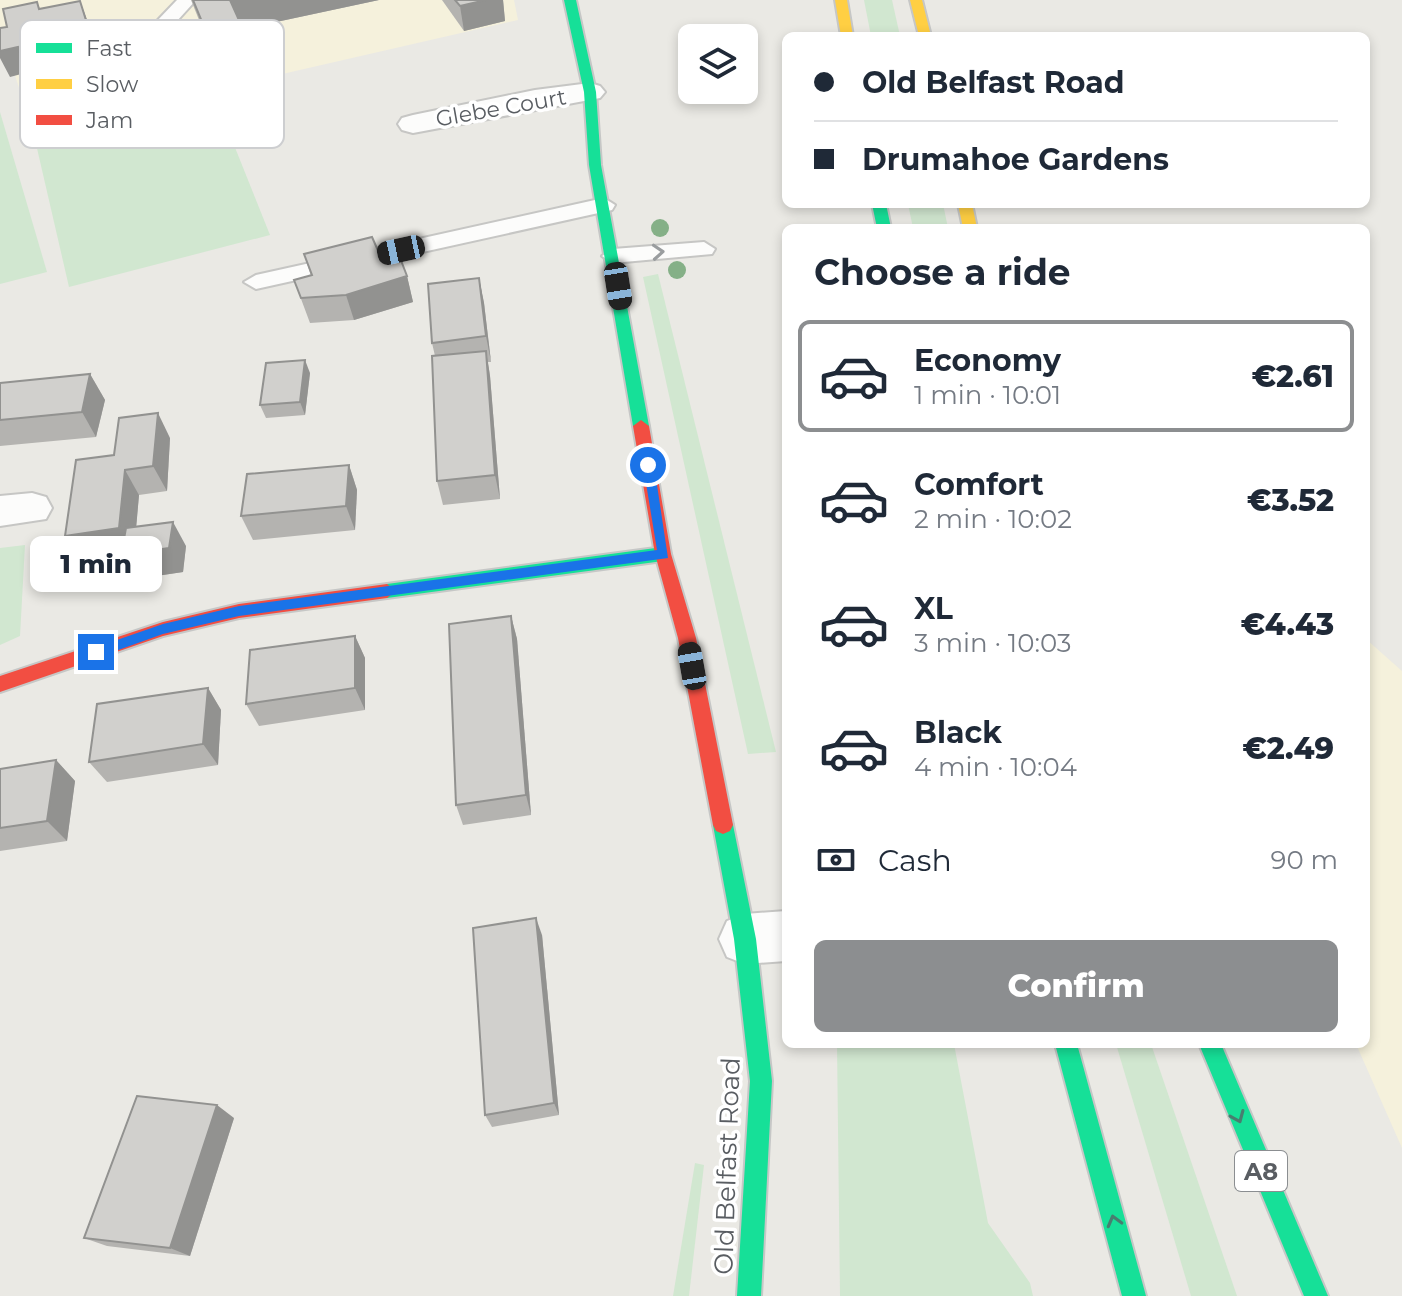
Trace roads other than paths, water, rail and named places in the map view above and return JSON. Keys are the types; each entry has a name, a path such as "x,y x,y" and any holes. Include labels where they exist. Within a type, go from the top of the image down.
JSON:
{"main road":[{"name":"Old Belfast Road","path":"570,0 590,92 595,165 663,554 765,938 749,1296"},
{"path":"841,0 846,32"},
{"path":"916,0 924,32"},
{"path":"0,684 163,629 239,611 663,554"},
{"path":"1067,1048 1134,1296"},
{"name":"A8","path":"1212,1048 1316,1296"}],"street":[{"name":"Glebe Court","path":"413,124 535,99 590,92"}],"lane":[{"path":"168,20 187,0"},
{"path":"256,282 604,205"},
{"path":"613,256 704,249"}]}
